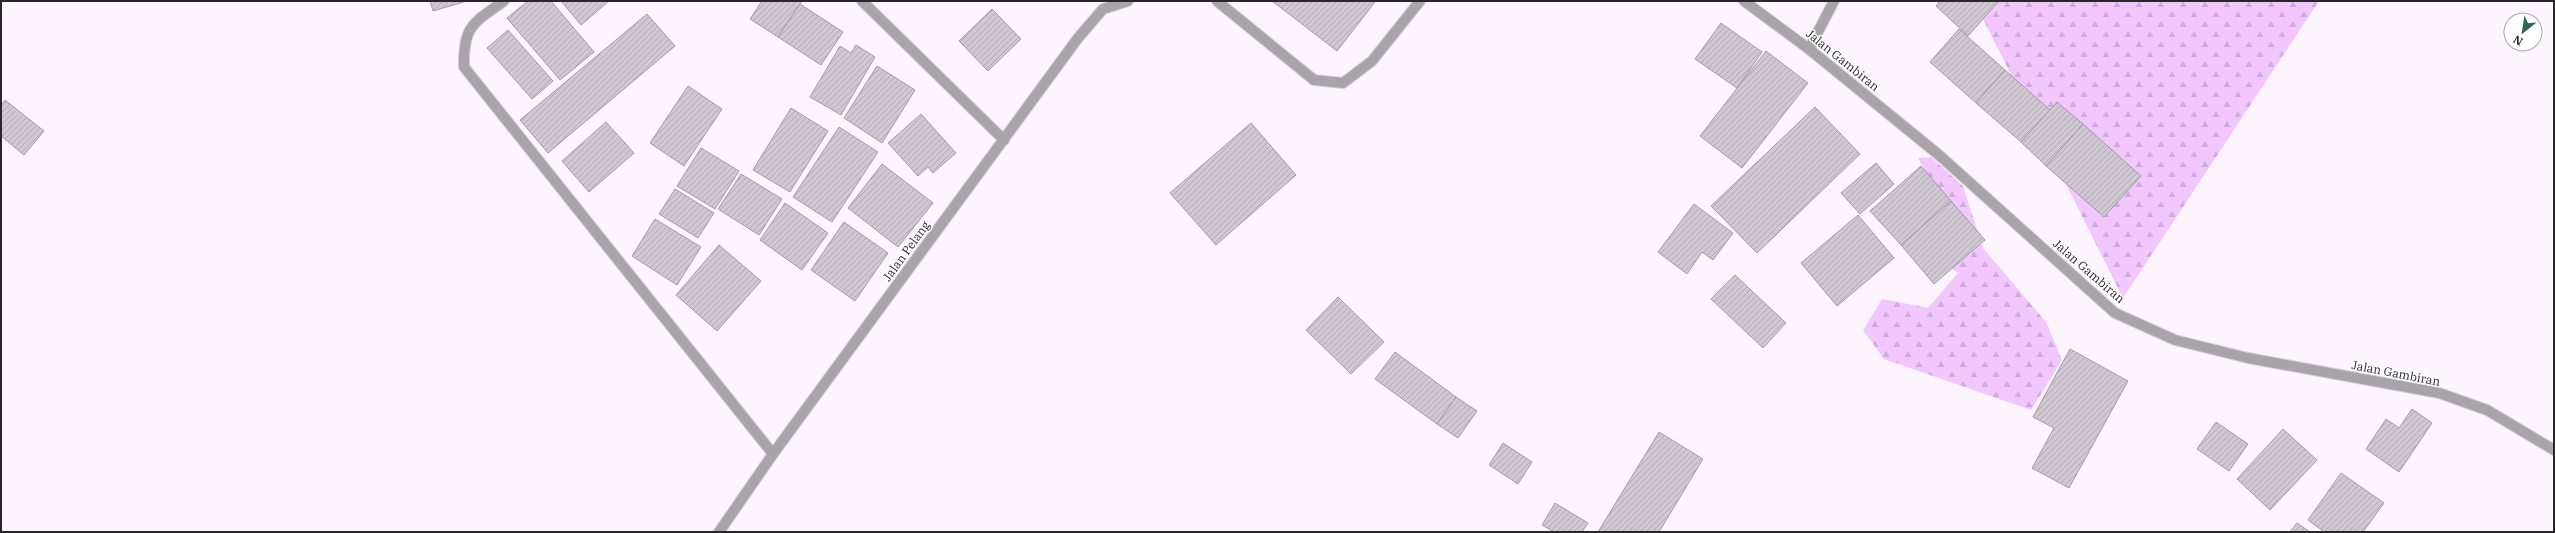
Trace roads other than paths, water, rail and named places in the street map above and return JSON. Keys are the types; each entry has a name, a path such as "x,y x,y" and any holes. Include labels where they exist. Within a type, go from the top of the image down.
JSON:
{"street":[{"path":"504,1 475,22 463,42 464,67 773,454"},
{"path":"862,1 1004,140"},
{"name":"Jalan Pelang","path":"719,532 773,454 1078,38 1103,9 1128,1"},
{"path":"1217,1 1314,80 1343,83 1372,61 1420,1"},
{"name":"Jalan Gambiran","path":"1744,1 1809,49 1939,156 2115,313 2175,340 2248,358 2439,393 2487,410 2554,450"},
{"path":"1809,49 1834,1"}]}
